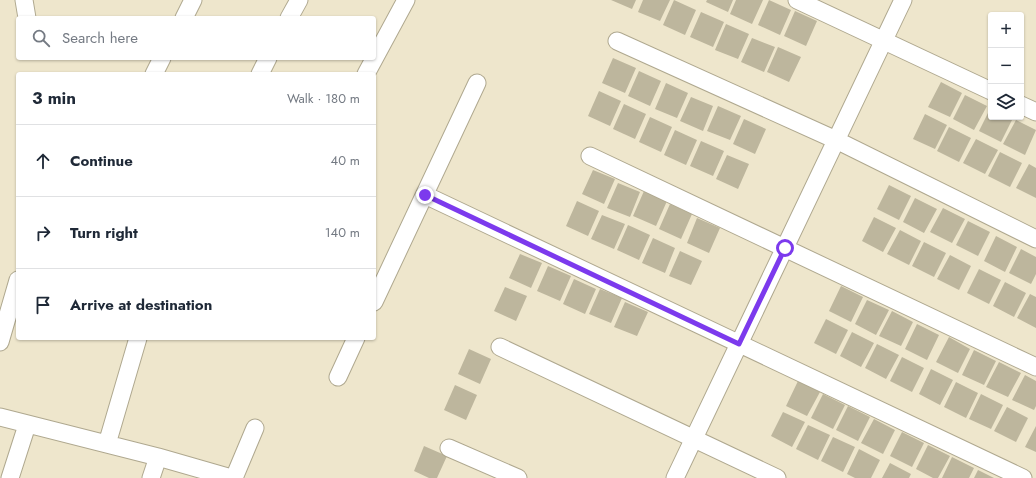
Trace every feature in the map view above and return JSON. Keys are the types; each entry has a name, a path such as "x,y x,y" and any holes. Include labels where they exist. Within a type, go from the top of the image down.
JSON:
{"street":[{"path":"24,0 27,16"},
{"path":"185,16 193,0"},
{"path":"290,16 299,0"},
{"path":"376,56 406,0"},
{"path":"797,0 988,90"},
{"path":"675,478 903,0"},
{"path":"617,41 836,140 1036,239"},
{"path":"155,72 161,60"},
{"path":"261,72 267,60"},
{"path":"367,72 374,60"},
{"path":"376,298 477,83"},
{"path":"1024,106 1036,112"},
{"path":"590,156 1036,367"},
{"path":"425,195 1022,478"},
{"path":"0,342 16,287"},
{"path":"107,444 137,340"},
{"path":"338,377 355,340"},
{"path":"500,348 777,478"},
{"path":"0,417 158,457 231,478"},
{"path":"10,478 27,425"},
{"path":"234,478 255,428"},
{"path":"449,448 518,478"},
{"path":"151,478 158,457"}],"building":[{"path":"611,0 636,0 632,9"},
{"path":"643,0 670,0 660,21 638,12"},
{"path":"674,0 696,10 685,35 663,25"},
{"path":"707,0 733,0 728,12 706,2"},
{"path":"736,0 763,0 752,24 730,14"},
{"path":"769,0 791,10 780,35 758,25"},
{"path":"795,11 817,21 806,46 784,36"},
{"path":"701,12 724,22 713,47 690,37"},
{"path":"726,24 749,34 738,59 715,50"},
{"path":"752,38 775,47 764,72 741,62"},
{"path":"778,47 801,57 789,82 767,72"},
{"path":"613,58 636,68 625,93 602,83"},
{"path":"639,71 661,81 650,106 628,96"},
{"path":"941,82 962,93 950,117 928,107"},
{"path":"666,83 688,93 677,118 655,109"},
{"path":"599,91 621,101 610,126 588,116"},
{"path":"965,95 987,106 974,130 953,119"},
{"path":"691,97 713,106 703,131 680,121"},
{"path":"624,104 646,114 635,139 613,129"},
{"path":"718,106 741,116 730,140 707,131"},
{"path":"988,113 988,120 1012,120 1001,142 979,131"},
{"path":"925,114 947,125 935,149 913,139"},
{"path":"650,117 672,127 661,152 639,142"},
{"path":"744,119 766,129 755,154 733,144"},
{"path":"1016,120 1036,130 1025,155 1003,144"},
{"path":"949,127 971,138 959,162 937,151"},
{"path":"675,130 697,140 686,165 664,155"},
{"path":"976,139 998,150 985,174 963,163"},
{"path":"701,141 724,151 713,176 690,166"},
{"path":"1000,152 1022,163 1010,187 988,176"},
{"path":"727,155 749,164 738,189 716,179"},
{"path":"1029,164 1036,168 1036,198 1016,188"},
{"path":"593,170 615,179 604,204 582,194"},
{"path":"618,183 640,192 630,217 607,208"},
{"path":"889,185 911,196 899,220 877,209"},
{"path":"644,191 667,201 656,226 633,216"},
{"path":"915,198 937,209 924,233 903,222"},
{"path":"577,201 599,211 588,236 566,226"},
{"path":"670,204 692,214 681,239 659,229"},
{"path":"943,208 965,219 952,243 930,232"},
{"path":"602,215 625,224 614,249 591,239"},
{"path":"874,217 896,228 883,252 862,241"},
{"path":"697,218 720,228 709,253 687,243"},
{"path":"968,221 990,232 978,256 956,245"},
{"path":"628,225 650,235 639,260 617,250"},
{"path":"900,230 921,241 909,265 887,254"},
{"path":"996,236 1017,247 1005,272 984,261"},
{"path":"653,238 675,248 665,273 642,263"},
{"path":"924,242 946,253 934,277 912,266"},
{"path":"1021,249 1036,257 1036,274 1031,284 1009,273"},
{"path":"680,251 702,261 691,285 669,276"},
{"path":"520,254 542,263 531,288 509,278"},
{"path":"950,255 971,266 959,290 937,279"},
{"path":"548,266 571,276 560,301 537,291"},
{"path":"979,269 1001,280 989,304 967,293"},
{"path":"574,279 596,289 585,314 563,304"},
{"path":"1005,282 1026,293 1014,317 993,306"},
{"path":"841,286 863,297 851,322 829,311"},
{"path":"505,287 527,296 516,321 494,311"},
{"path":"600,289 622,298 611,323 589,314"},
{"path":"1030,294 1036,297 1036,328 1017,318"},
{"path":"867,300 889,310 876,335 855,324"},
{"path":"625,302 648,312 637,336 614,327"},
{"path":"892,311 913,322 901,346 879,336"},
{"path":"826,319 848,330 836,354 814,343"},
{"path":"917,324 939,335 927,360 905,349"},
{"path":"852,332 874,343 861,367 840,356"},
{"path":"949,337 970,349 958,373 936,362"},
{"path":"877,344 899,355 886,379 865,368"},
{"path":"469,349 491,359 480,384 458,374"},
{"path":"974,350 996,361 984,385 962,375"},
{"path":"902,357 924,368 912,392 890,381"},
{"path":"999,362 1021,373 1008,397 986,387"},
{"path":"931,369 953,380 940,405 919,394"},
{"path":"1025,375 1036,381 1036,406 1034,410 1012,400"},
{"path":"798,381 820,392 807,416 786,406"},
{"path":"956,382 978,393 966,418 944,407"},
{"path":"455,385 477,395 466,420 444,410"},
{"path":"823,394 845,405 833,429 811,418"},
{"path":"981,394 1003,405 991,429 969,419"},
{"path":"848,406 870,417 858,441 836,430"},
{"path":"1007,407 1028,418 1016,442 994,431"},
{"path":"783,412 805,422 792,447 771,436"},
{"path":"874,419 895,430 883,454 861,443"},
{"path":"808,425 830,435 818,460 796,449"},
{"path":"1036,426 1036,452 1025,447"},
{"path":"902,432 924,443 912,467 890,456"},
{"path":"833,437 855,447 843,472 821,461"},
{"path":"928,445 950,456 938,478 933,478 916,469"},
{"path":"424,446 447,456 437,478 429,478 414,471"},
{"path":"859,449 880,460 871,478 855,478 847,474"},
{"path":"952,457 974,468 969,478 942,478"},
{"path":"890,463 911,474 909,478 882,478"},
{"path":"978,470 994,478 974,478"}],"route":[{"path":"425,195 739,344 785,248"}]}
